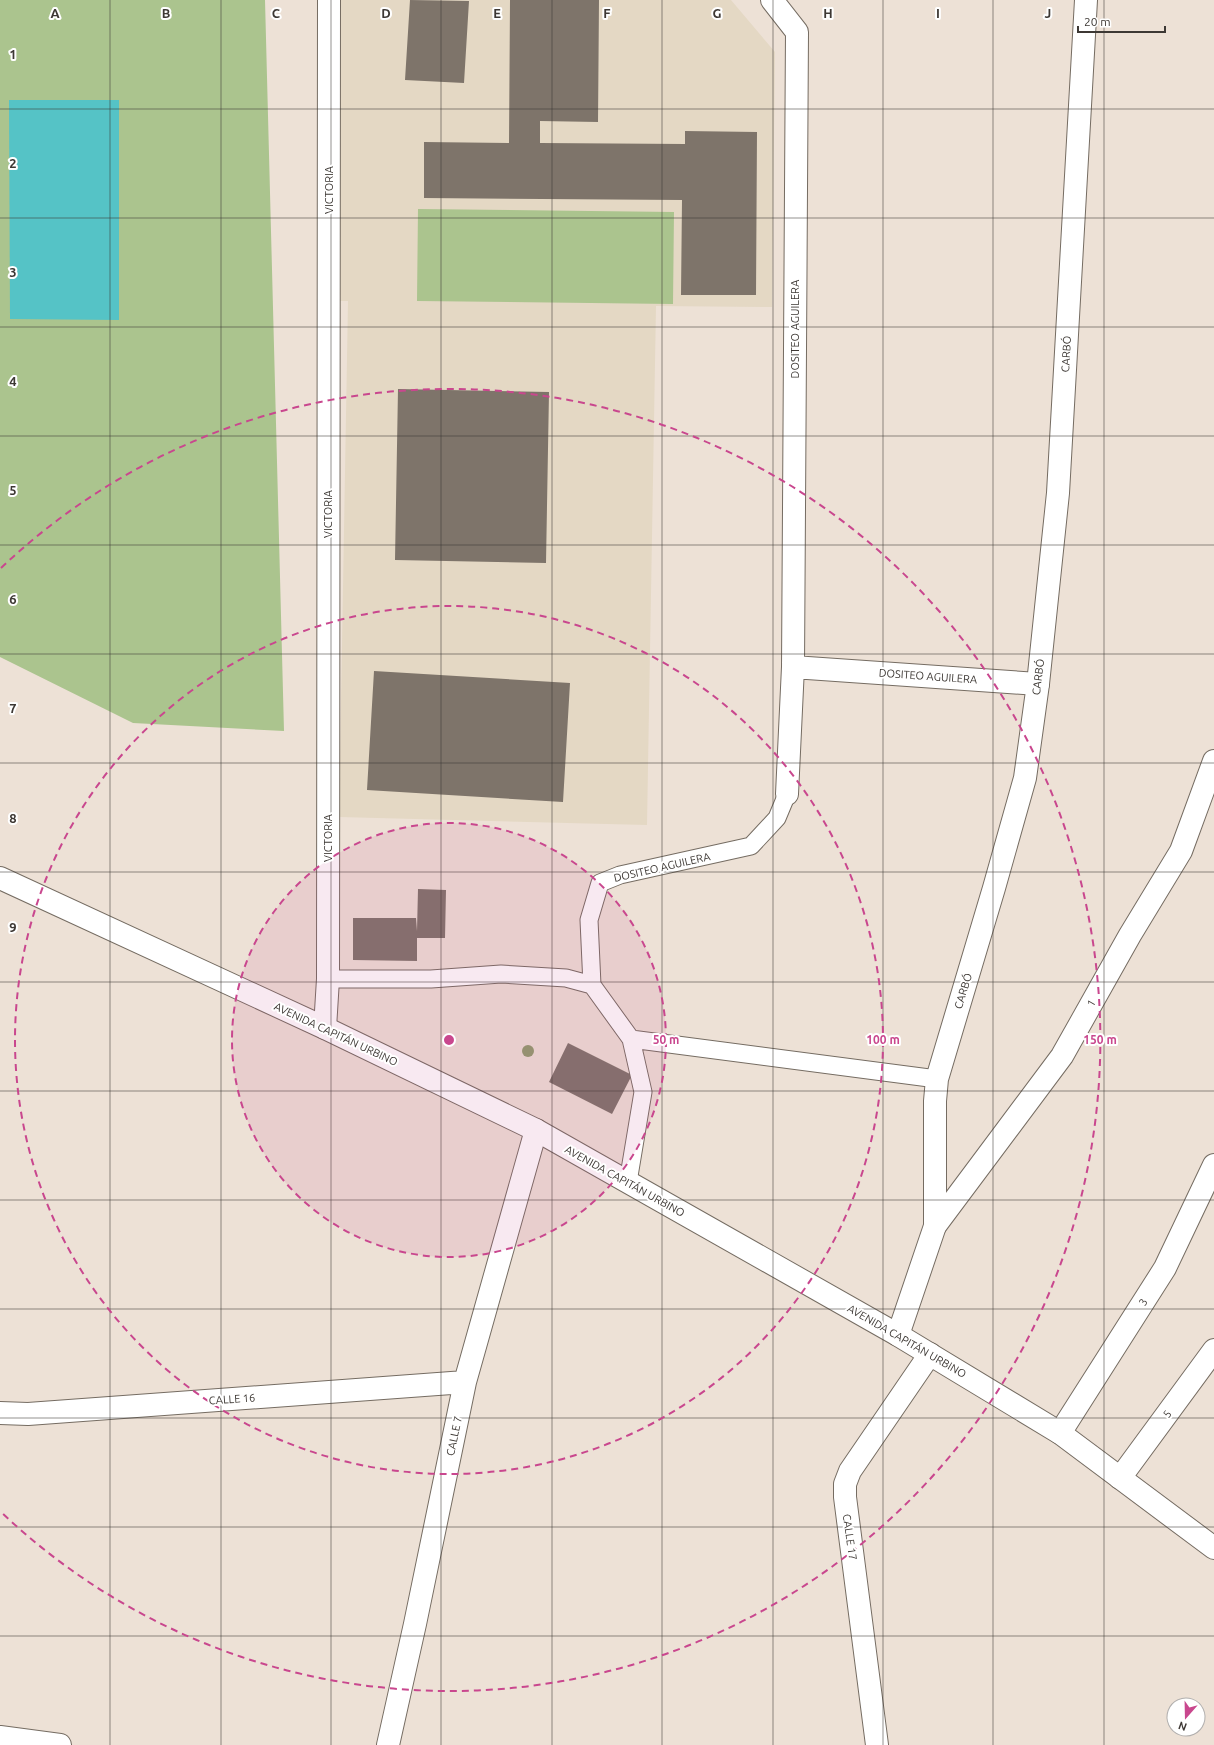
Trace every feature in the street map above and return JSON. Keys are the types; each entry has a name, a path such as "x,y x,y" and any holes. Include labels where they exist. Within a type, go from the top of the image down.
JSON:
{"street":[{"name":"VICTORIA","path":"325,1028 328,979 329,0"},
{"name":"DOSITEO AGUILERA","path":"772,0 797,32 793,667 787,794"},
{"name":"CARBÓ","path":"898,1335 936,1226 934,1146 936,1079 994,888 1025,778 1038,684 1058,493 1086,0"},
{"name":"DOSITEO AGUILERA","path":"793,667 1038,684"},
{"name":"1","path":"936,1226 1062,1056 1130,935 1181,851 1214,761"},
{"name":"AVENIDA CAPITÁN URBINO","path":"0,878 325,1028 536,1130 898,1335 1060,1433 1214,1548"},
{"name":"CALLE 7","path":"388,1745 415,1624 464,1382 536,1130"},
{"name":"3","path":"1060,1433 1165,1268 1214,1165"},
{"name":"5","path":"1120,1478 1214,1350"},
{"name":"CALLE 17","path":"877,1745 845,1497 845,1484 850,1471 930,1354"},
{"name":"CALLE 16","path":"0,1413 28,1414 464,1382"},
{"path":"0,1737 60,1745"}],"lane":[{"name":"DOSITEO AGUILERA","path":"592,985 589,920 600,883 620,876 751,846 777,818 787,794"},
{"path":"328,979 431,979 501,974 566,978 592,985 631,1039 643,1092 628,1182"},
{"path":"631,1039 936,1079"}],"shaded area":[{"path":"337,0 731,0 775,52 772,307 656,306 647,825 339,817 348,301 334,301"}],"green space":[{"path":"0,0 265,0 284,731 133,723 0,657"},
{"path":"418,209 674,212 673,304 417,301"}],"water":[{"path":"9,100 119,100 119,320 10,319"}],"building":[{"path":"410,0 469,1 464,83 405,80"},
{"path":"510,0 599,0 598,122 540,121 540,143 685,144 685,131 757,132 756,295 681,295 682,200 424,198 424,142 509,143"},
{"path":"398,389 549,392 546,563 395,560"},
{"path":"374,671 570,683 563,802 367,790"},
{"path":"418,889 446,890 445,938 417,938 417,961 353,960 353,918 416,918 417,931"},
{"path":"568,1043 632,1075 612,1114 549,1082"}]}
